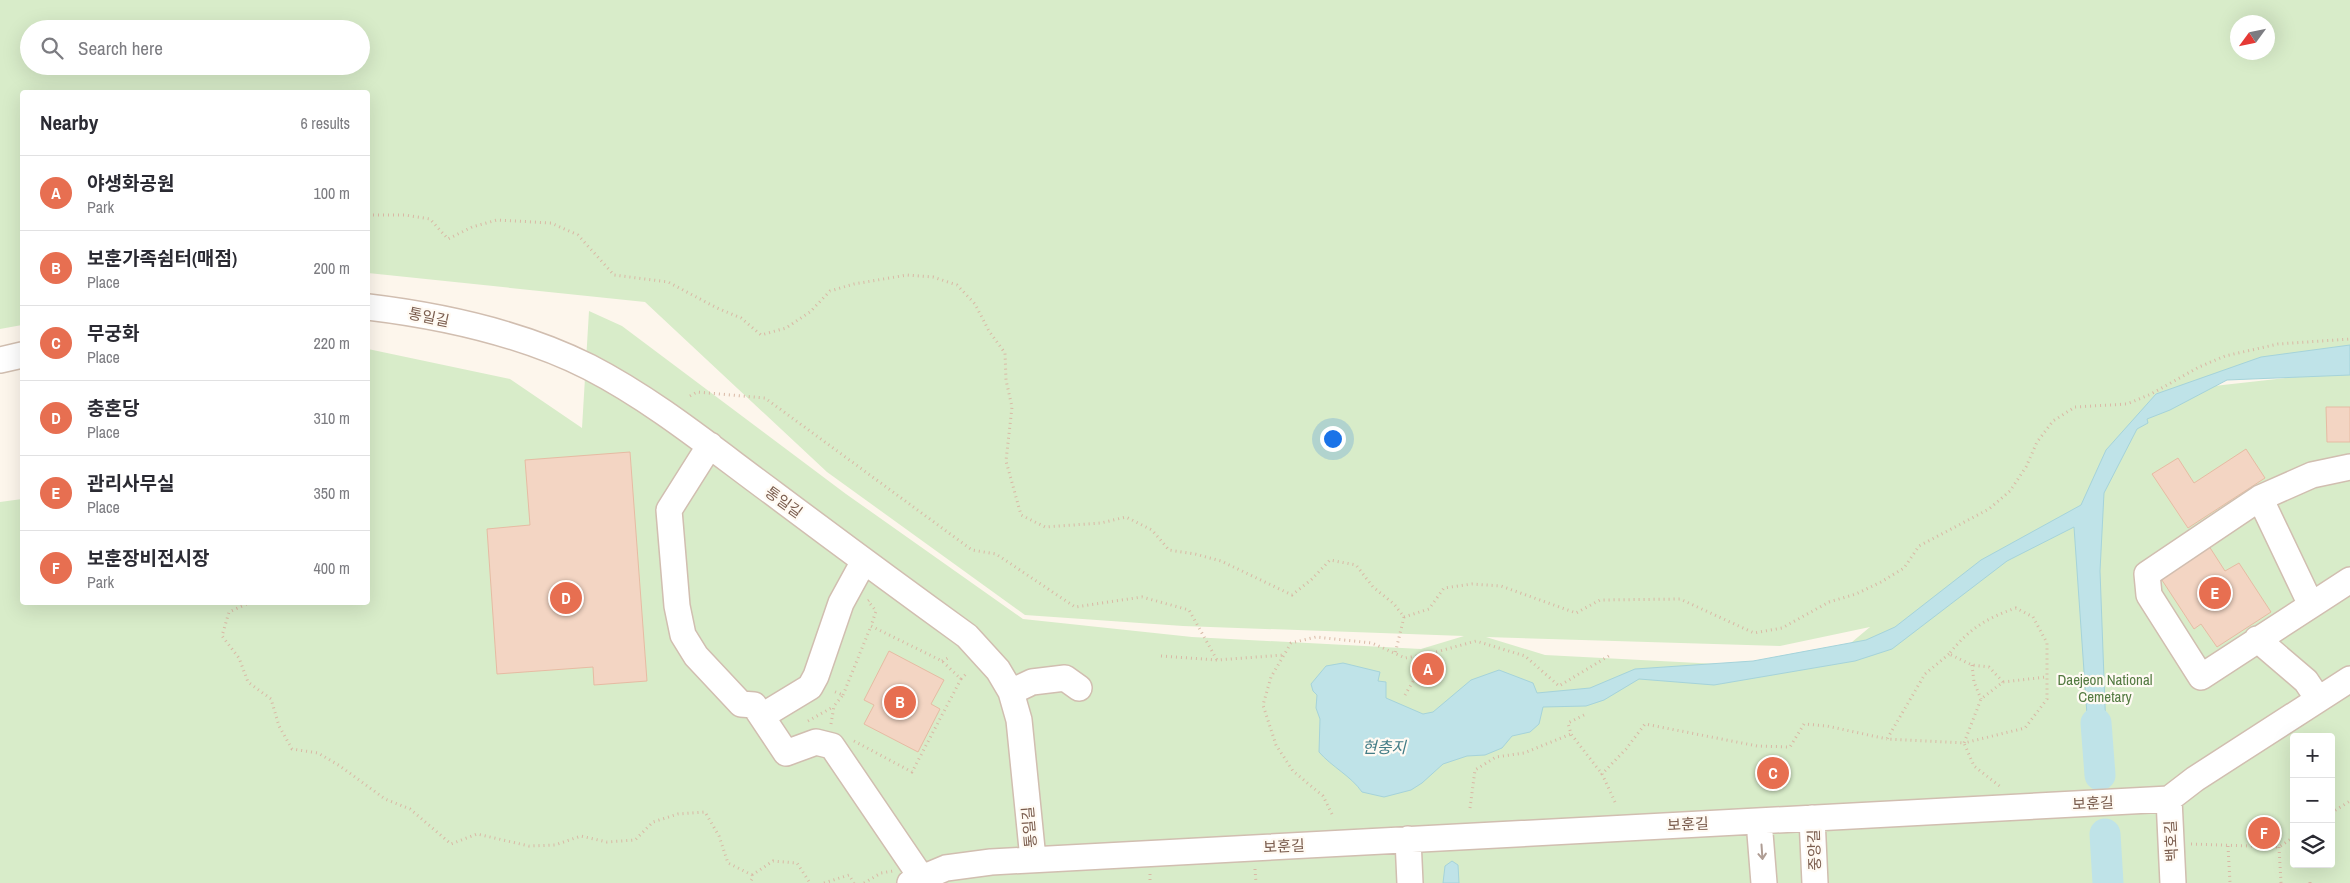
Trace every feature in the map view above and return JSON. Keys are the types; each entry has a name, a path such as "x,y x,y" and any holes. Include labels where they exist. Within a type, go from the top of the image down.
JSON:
{"lane":[{"name":"통일길","path":"370,307 408,312 484,328 544,348 588,367 632,392 710,446 967,636 998,670 1011,692 1020,720 1033,860"},
{"path":"0,360 20,355"},
{"path":"710,446 669,510 677,606 683,635 696,656 741,704 754,705 786,753 816,742 832,746 909,876"},
{"path":"2350,467 2312,475 2260,498 2147,574 2149,596 2201,677 2350,580"},
{"path":"2260,498 2312,605"},
{"path":"762,716 810,687 841,603 864,561"},
{"path":"2257,639 2306,681 2318,699"},
{"path":"1011,692 1032,682 1065,678 1079,688"},
{"path":"2169,799 2195,778 2350,679"},
{"name":"보훈길","path":"909,876 946,868 991,862 2169,799"},
{"name":"백호길","path":"2169,799 2173,883"},
{"name":"중앙길","path":"1812,818 1815,883"},
{"path":"1759,821 1764,883"},
{"path":"1408,839 1410,883"}],"path":[{"path":"370,215 405,215 430,219 448,239 472,227 497,220 551,223 578,235 614,275 668,282 717,308 741,318 761,335 786,328 810,312 830,291 854,284 907,275 933,277 957,285 975,304 989,331 1005,353 1006,380 1012,407 1006,461 1021,515 1045,527 1101,523 1126,517 1152,530 1170,550 1221,561 1292,595 1312,579 1330,560 1356,565 1373,587 1394,604 1404,617"},
{"path":"1404,617 1429,609 1444,588 1472,584 1501,586 1576,613 1600,600 1680,599 1754,633 1782,628 1828,602 1856,594 1881,582 1904,568 1919,546 1989,509 2010,491 2026,466 2037,442 2053,421 2075,408 2127,404 2151,394 2200,367 2225,356 2278,344 2350,339"},
{"path":"690,396 697,392 764,398 972,550 996,554 1076,607 1142,597 1189,610 1217,660"},
{"path":"805,723 834,706 843,695 876,611 868,601 872,598"},
{"path":"244,605 229,612 222,636 239,658 248,682 271,699 279,726 292,749 318,752 362,780 385,799 410,809 451,844 477,834 529,846 555,845 581,836 607,842 635,840 653,822 678,814 705,812 718,836 728,863 752,875"},
{"path":"1602,774 1626,749 1645,724 1757,746 1790,747 1804,724 1827,726 1887,739 1964,743 2025,728 2046,698 2047,643 2032,618 2016,608 1993,616 1963,636 1949,654 1926,674 1887,739"},
{"path":"1395,654 1404,617"},
{"path":"871,626 942,661 961,679"},
{"path":"1332,814 1323,796 1292,771 1276,745 1263,706 1271,677 1291,643 1316,637 1372,643 1405,658 1429,654 1476,641 1525,656 1559,686 1612,654"},
{"path":"1161,656 1217,660 1284,654"},
{"path":"1405,695 1429,654"},
{"path":"1949,654 1972,665 1989,667 2003,682"},
{"path":"942,661 950,657"},
{"path":"1972,665 1974,682 1981,699"},
{"path":"846,737 912,772 961,679 966,673"},
{"path":"2011,807 2000,785 1974,766 1964,743 1981,699 2003,682 2046,677"},
{"path":"833,691 843,695"},
{"path":"830,728 834,706"},
{"path":"1584,715 1568,723 1571,734 1602,774 1615,802"},
{"path":"1470,808 1475,770 1496,757 1524,753 1571,734"},
{"path":"2335,810 2350,801"},
{"path":"2186,844 2279,847 2290,840"},
{"path":"2228,846 2230,883"},
{"path":"2279,847 2281,883"},
{"path":"749,883 752,875 773,861 797,863 810,883"},
{"path":"1255,869 1256,883"},
{"path":"864,883 881,873 893,872 909,876"},
{"path":"1150,874 1150,883"},
{"path":"824,883 849,875 854,883"}],"green space":[{"name":"Daejeon National Cemetary","path":"0,0 2350,0 2350,351 2169,391 2350,371 2350,883 0,883 0,502 20,499 20,605 370,605 370,349 510,379 582,428 589,311 622,326 846,494 1023,619 1192,637 1421,649 1464,636 1183,626 1025,615 827,472 645,302 370,273 370,90 20,90 20,325 0,329","holes":["1870,627 1828,662 1792,668 1545,655 1486,637 1780,646"]}],"water":[{"name":"현충지","path":"2350,345 2350,375 2227,380 2170,410 2147,419 2148,423 2137,429 2104,493 2100,571 2107,759 2098,766 2090,758 2074,527 2007,561 1892,649 1855,661 1714,685 1639,679 1604,700 1586,706 1543,707 1539,724 1530,732 1512,736 1502,748 1485,755 1467,756 1443,764 1422,783 1411,790 1384,797 1362,792 1358,786 1319,752 1320,719 1316,708 1317,695 1313,691 1311,684 1326,666 1343,663 1380,672 1378,681 1386,682 1386,698 1423,714 1433,712 1471,680 1499,670 1533,683 1537,693 1590,688 1635,669 1753,661 1866,640 1895,627 1981,560 2081,505 2106,450 2156,394 2261,357"},
{"path":"2106,843 2111,845 2116,883 2100,883 2099,856 2102,847"},
{"path":"1452,861 1458,865 1459,883 1443,883 1445,866"}],"building":[{"path":"2326,407 2350,407 2350,442 2327,442"},
{"path":"2246,449 2265,478 2188,528 2152,474 2178,458 2194,483"},
{"path":"630,452 647,681 594,685 593,667 497,674 487,529 530,525 525,460"},
{"path":"2207,543 2225,571 2239,563 2271,612 2217,647 2201,624 2194,629 2158,574"},
{"path":"889,651 944,680 931,704 940,709 918,752 864,724 874,705 864,700"}],"waterway":[{"path":"2096,723 2100,775"},
{"path":"2105,834 2108,883"}],"place":[{"name":"관리사무실","path":"2215,593"},
{"name":"충혼당","path":"566,598"},
{"name":"야생화공원","path":"1428,669"},
{"name":"보훈가족쉼터(매점)","path":"900,702"},
{"name":"무궁화","path":"1773,773"},
{"name":"보훈장비전시장","path":"2264,833"}]}
